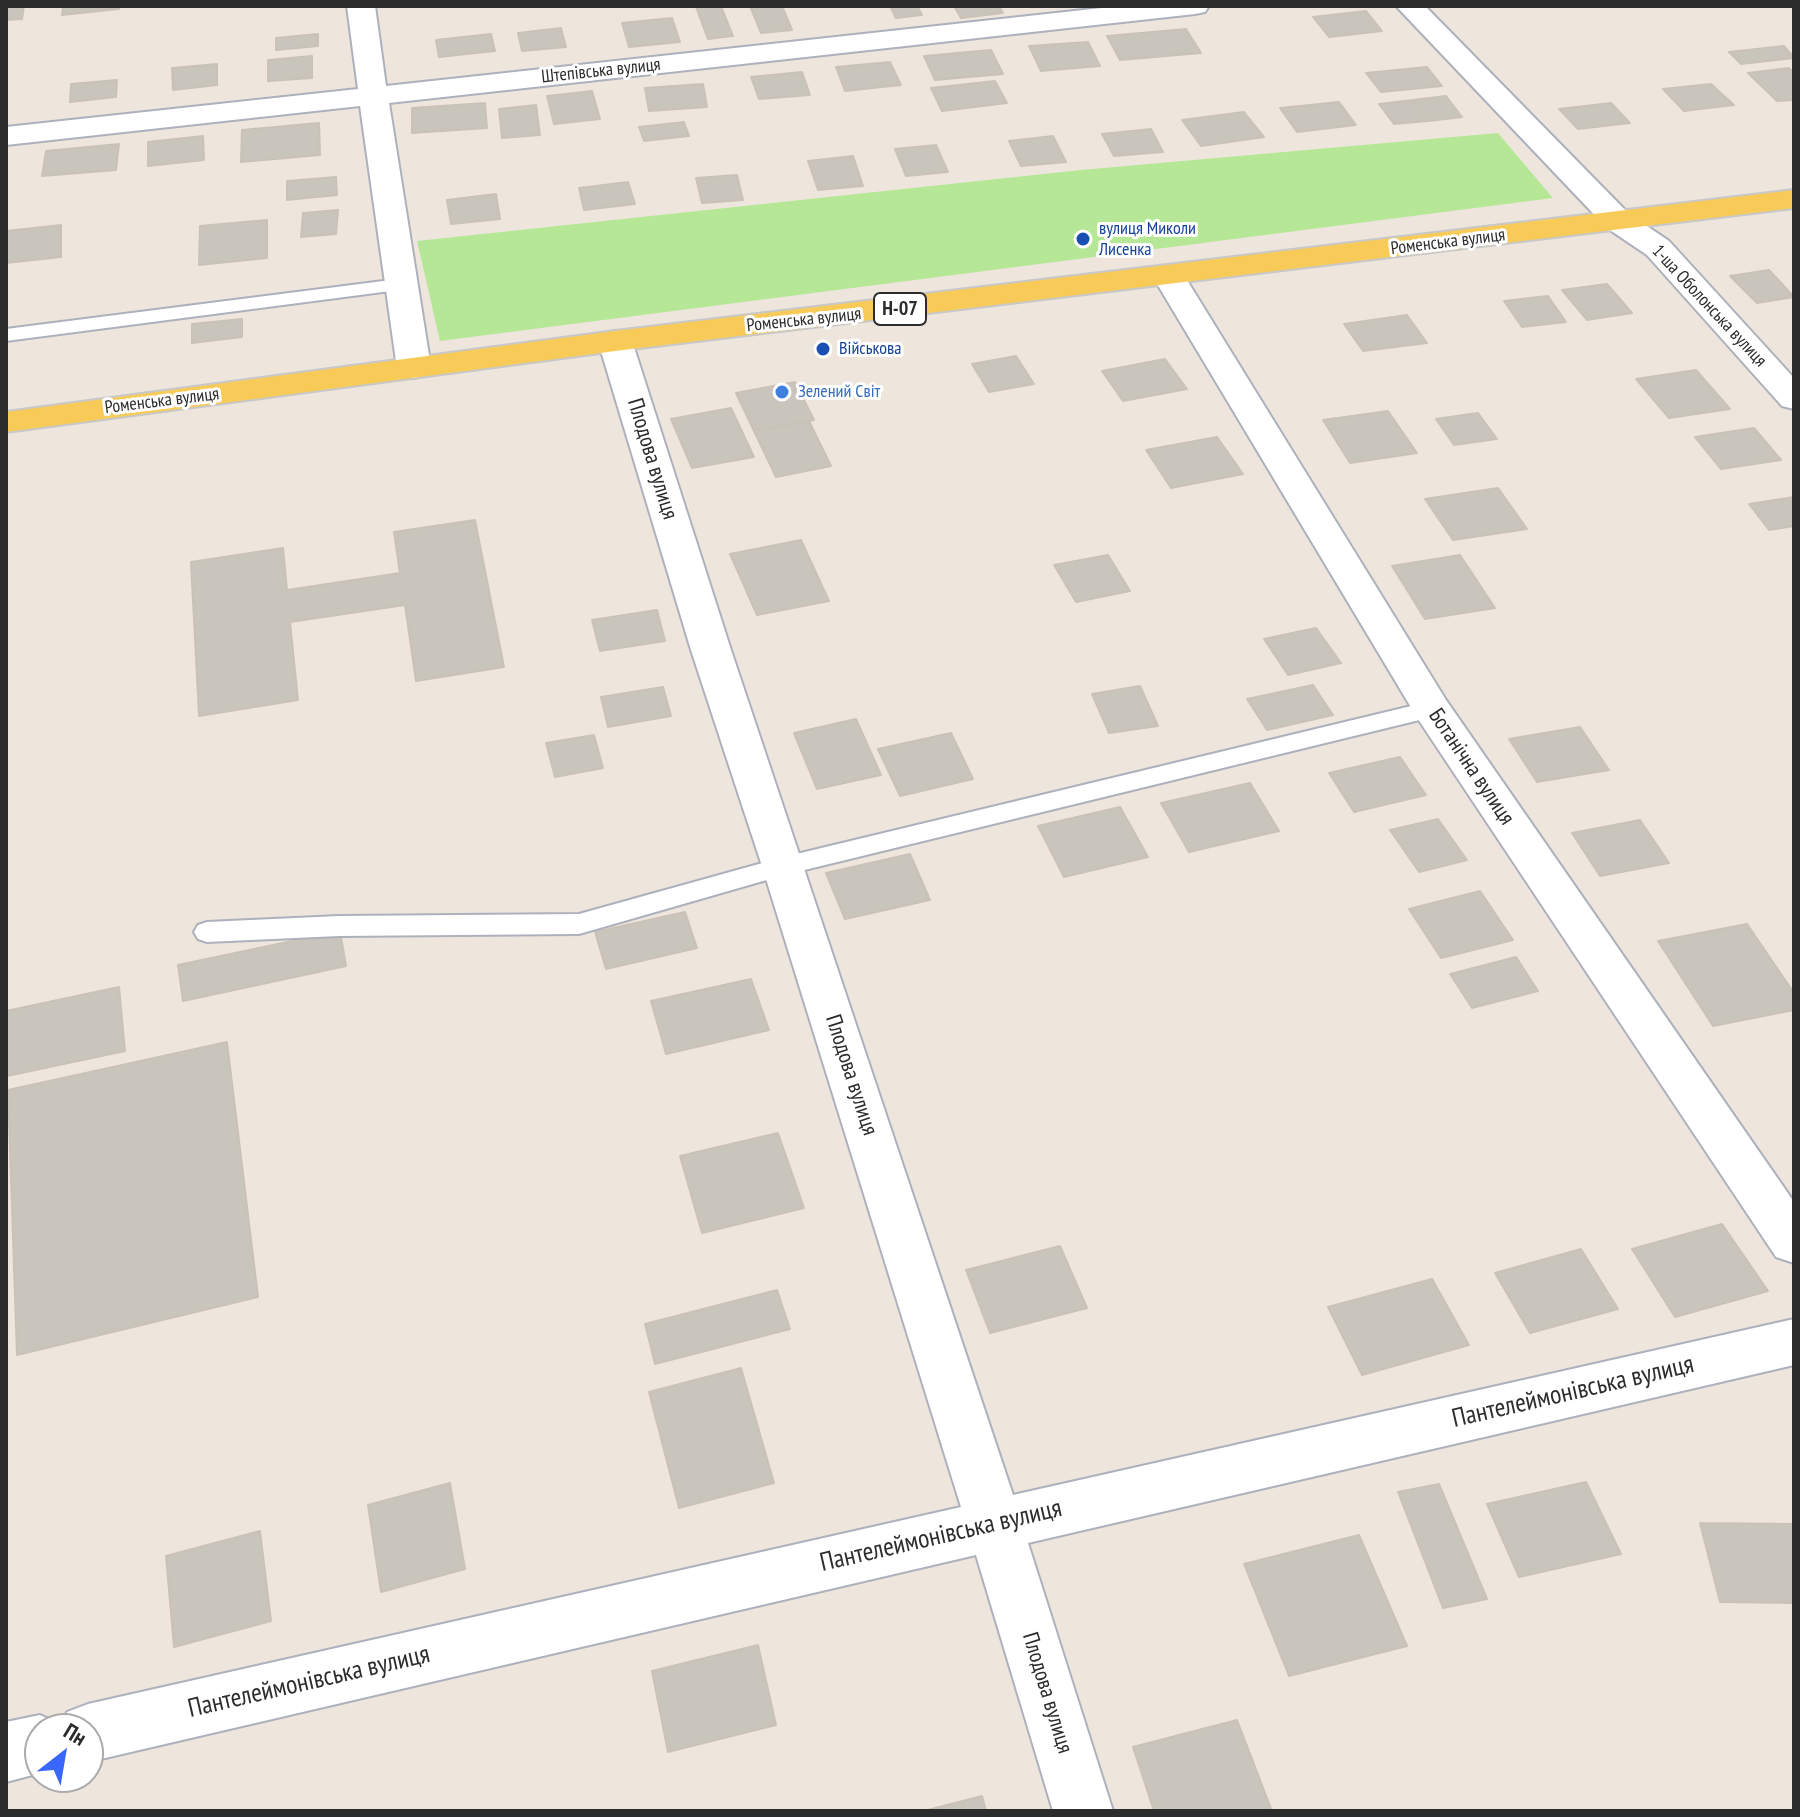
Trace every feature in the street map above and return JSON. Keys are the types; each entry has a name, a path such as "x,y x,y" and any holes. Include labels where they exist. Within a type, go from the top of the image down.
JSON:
{"main road":[{"name":"Роменська вулиця","path":"6,422 615,341 1169,277 1794,199"}],"street":[{"path":"361,6 399,285 414,368"},
{"name":"Штепівська вулиця","path":"6,136 1195,6"},
{"path":"1410,6 1618,221"},
{"name":"1-ша Оболонська вулиця","path":"1618,221 1658,248 1794,399"},
{"name":"Ботанічна вулиця","path":"1169,277 1432,709 1794,1242"},
{"name":"Плодова вулиця","path":"615,341 711,650 784,866 994,1523 1083,1811"},
{"name":"Пантелеймонівська вулиця","path":"104,1729 1794,1342"}],"lane":[{"path":"6,335 399,285"},
{"path":"207,932 339,926 579,924 784,866 1432,709"}],"green space":[{"path":"1498,133 1553,198 440,341 417,241 1081,170"}],"building":[{"path":"6,6 24,6 22,19 6,20"},
{"path":"63,6 120,6 119,9 62,15"},
{"path":"721,6 733,36 708,39 696,7"},
{"path":"750,6 782,6 792,30 761,33"},
{"path":"890,6 917,6 922,15 896,18"},
{"path":"954,6 999,6 1003,13 961,18"},
{"path":"1366,11 1382,31 1329,37 1313,17"},
{"path":"672,18 680,42 629,47 622,23"},
{"path":"561,28 566,47 522,51 518,33"},
{"path":"1186,29 1201,53 1120,60 1107,36"},
{"path":"318,34 318,46 276,50 276,38"},
{"path":"491,34 495,51 439,57 436,40"},
{"path":"1088,42 1100,66 1041,71 1029,46"},
{"path":"1784,46 1794,58 1741,64 1729,52"},
{"path":"991,50 1003,74 935,80 924,56"},
{"path":"312,56 312,78 268,81 268,60"},
{"path":"890,62 901,85 845,91 836,67"},
{"path":"217,64 217,85 173,90 172,68"},
{"path":"1427,67 1442,86 1381,92 1366,73"},
{"path":"1789,68 1794,73 1794,100 1777,101 1748,73"},
{"path":"802,72 810,95 759,99 751,77"},
{"path":"117,80 116,97 70,102 71,84"},
{"path":"995,81 1007,103 942,111 931,88"},
{"path":"703,84 707,107 649,111 645,88"},
{"path":"1711,84 1734,105 1684,111 1663,89"},
{"path":"592,91 600,119 554,124 547,96"},
{"path":"1446,96 1462,117 1428,121 1413,100"},
{"path":"1413,100 1428,121 1394,124 1379,104"},
{"path":"1339,102 1356,125 1297,132 1280,108"},
{"path":"485,103 487,128 412,133 412,108"},
{"path":"1611,103 1630,123 1578,129 1559,109"},
{"path":"536,105 540,135 502,138 499,109"},
{"path":"1244,112 1264,137 1201,146 1182,120"},
{"path":"684,122 689,136 644,141 639,127"},
{"path":"319,123 320,155 241,162 242,130"},
{"path":"1151,129 1163,152 1114,156 1102,134"},
{"path":"203,136 204,160 148,166 148,142"},
{"path":"1053,136 1066,162 1021,166 1009,141"},
{"path":"119,144 116,170 42,176 46,151"},
{"path":"936,145 948,172 906,176 895,149"},
{"path":"853,156 863,186 818,190 808,161"},
{"path":"737,175 743,200 702,203 696,178"},
{"path":"336,177 337,195 287,200 287,181"},
{"path":"628,182 635,204 584,210 579,188"},
{"path":"496,194 500,219 451,224 447,200"},
{"path":"338,210 336,234 301,237 303,213"},
{"path":"267,220 267,258 199,265 200,226"},
{"path":"61,225 61,257 6,263 6,231"},
{"path":"1769,270 1794,297 1757,303 1730,276"},
{"path":"1607,284 1632,313 1587,320 1562,290"},
{"path":"1548,296 1566,322 1522,327 1504,301"},
{"path":"1407,315 1427,343 1363,351 1344,324"},
{"path":"242,319 242,337 192,343 192,324"},
{"path":"1016,356 1034,384 989,392 972,364"},
{"path":"1165,359 1187,389 1123,401 1102,371"},
{"path":"1696,370 1730,409 1669,418 1636,379"},
{"path":"795,382 814,420 754,431 736,393"},
{"path":"731,408 754,457 692,468 671,419"},
{"path":"1388,411 1417,453 1350,463 1323,420"},
{"path":"1478,413 1497,439 1454,445 1436,419"},
{"path":"809,421 831,466 776,477 754,431"},
{"path":"1754,428 1781,460 1721,469 1695,437"},
{"path":"1217,437 1243,474 1171,488 1146,450"},
{"path":"1498,488 1527,529 1453,540 1425,499"},
{"path":"1794,497 1794,526 1769,530 1749,504"},
{"path":"475,520 504,667 416,681 405,605 290,622 298,700 199,716 191,562 283,548 287,590 400,573 394,532"},
{"path":"801,540 829,601 757,615 730,554"},
{"path":"1108,555 1130,591 1076,602 1054,565"},
{"path":"1460,555 1495,608 1425,619 1392,566"},
{"path":"657,610 665,641 600,651 592,620"},
{"path":"1316,628 1341,663 1288,675 1264,639"},
{"path":"1313,685 1333,715 1267,730 1247,699"},
{"path":"1140,686 1158,726 1109,733 1092,694"},
{"path":"663,687 671,716 608,727 601,697"},
{"path":"856,719 881,775 817,789 794,733"},
{"path":"1580,727 1609,770 1537,782 1509,739"},
{"path":"951,733 973,779 900,796 878,749"},
{"path":"594,735 603,768 555,777 546,743"},
{"path":"1400,757 1426,795 1354,812 1329,773"},
{"path":"1250,783 1279,831 1189,852 1161,803"},
{"path":"1120,807 1148,857 1064,877 1038,826"},
{"path":"1438,819 1467,860 1419,872 1390,830"},
{"path":"1640,820 1669,863 1600,876 1572,833"},
{"path":"910,854 930,900 845,919 826,873"},
{"path":"1480,891 1513,940 1441,958 1409,909"},
{"path":"685,912 697,948 606,969 595,932"},
{"path":"1747,924 1794,993 1794,1010 1713,1026 1658,941"},
{"path":"340,931 346,966 183,1001 178,965"},
{"path":"1516,957 1538,991 1472,1008 1450,974"},
{"path":"751,979 769,1030 666,1054 651,1001"},
{"path":"119,987 125,1051 7,1076 6,1011"},
{"path":"227,1042 258,1297 17,1355 8,1090"},
{"path":"778,1133 804,1208 702,1233 680,1156"},
{"path":"1722,1224 1768,1291 1675,1317 1632,1249"},
{"path":"1060,1246 1087,1308 990,1333 966,1270"},
{"path":"1581,1249 1618,1309 1530,1333 1495,1273"},
{"path":"1432,1279 1469,1345 1362,1375 1328,1307"},
{"path":"777,1290 790,1329 655,1364 645,1324"},
{"path":"741,1368 774,1483 679,1508 649,1392"},
{"path":"1586,1482 1621,1554 1519,1577 1487,1504"},
{"path":"450,1483 465,1569 381,1592 368,1505"},
{"path":"1439,1484 1487,1599 1443,1608 1398,1492"},
{"path":"1700,1523 1794,1524 1794,1603 1720,1602"},
{"path":"260,1531 271,1621 174,1647 166,1556"},
{"path":"1359,1535 1407,1646 1289,1676 1244,1564"},
{"path":"758,1645 776,1725 668,1752 652,1671"},
{"path":"1237,1720 1272,1811 1154,1811 1133,1747"},
{"path":"982,1796 986,1811 924,1811"}],"place":[{"name":"вулиця Миколи Лисенка","path":"1083,239"},
{"name":"Військова","path":"823,349"},
{"name":"Зелений Світ","path":"782,392"}]}
